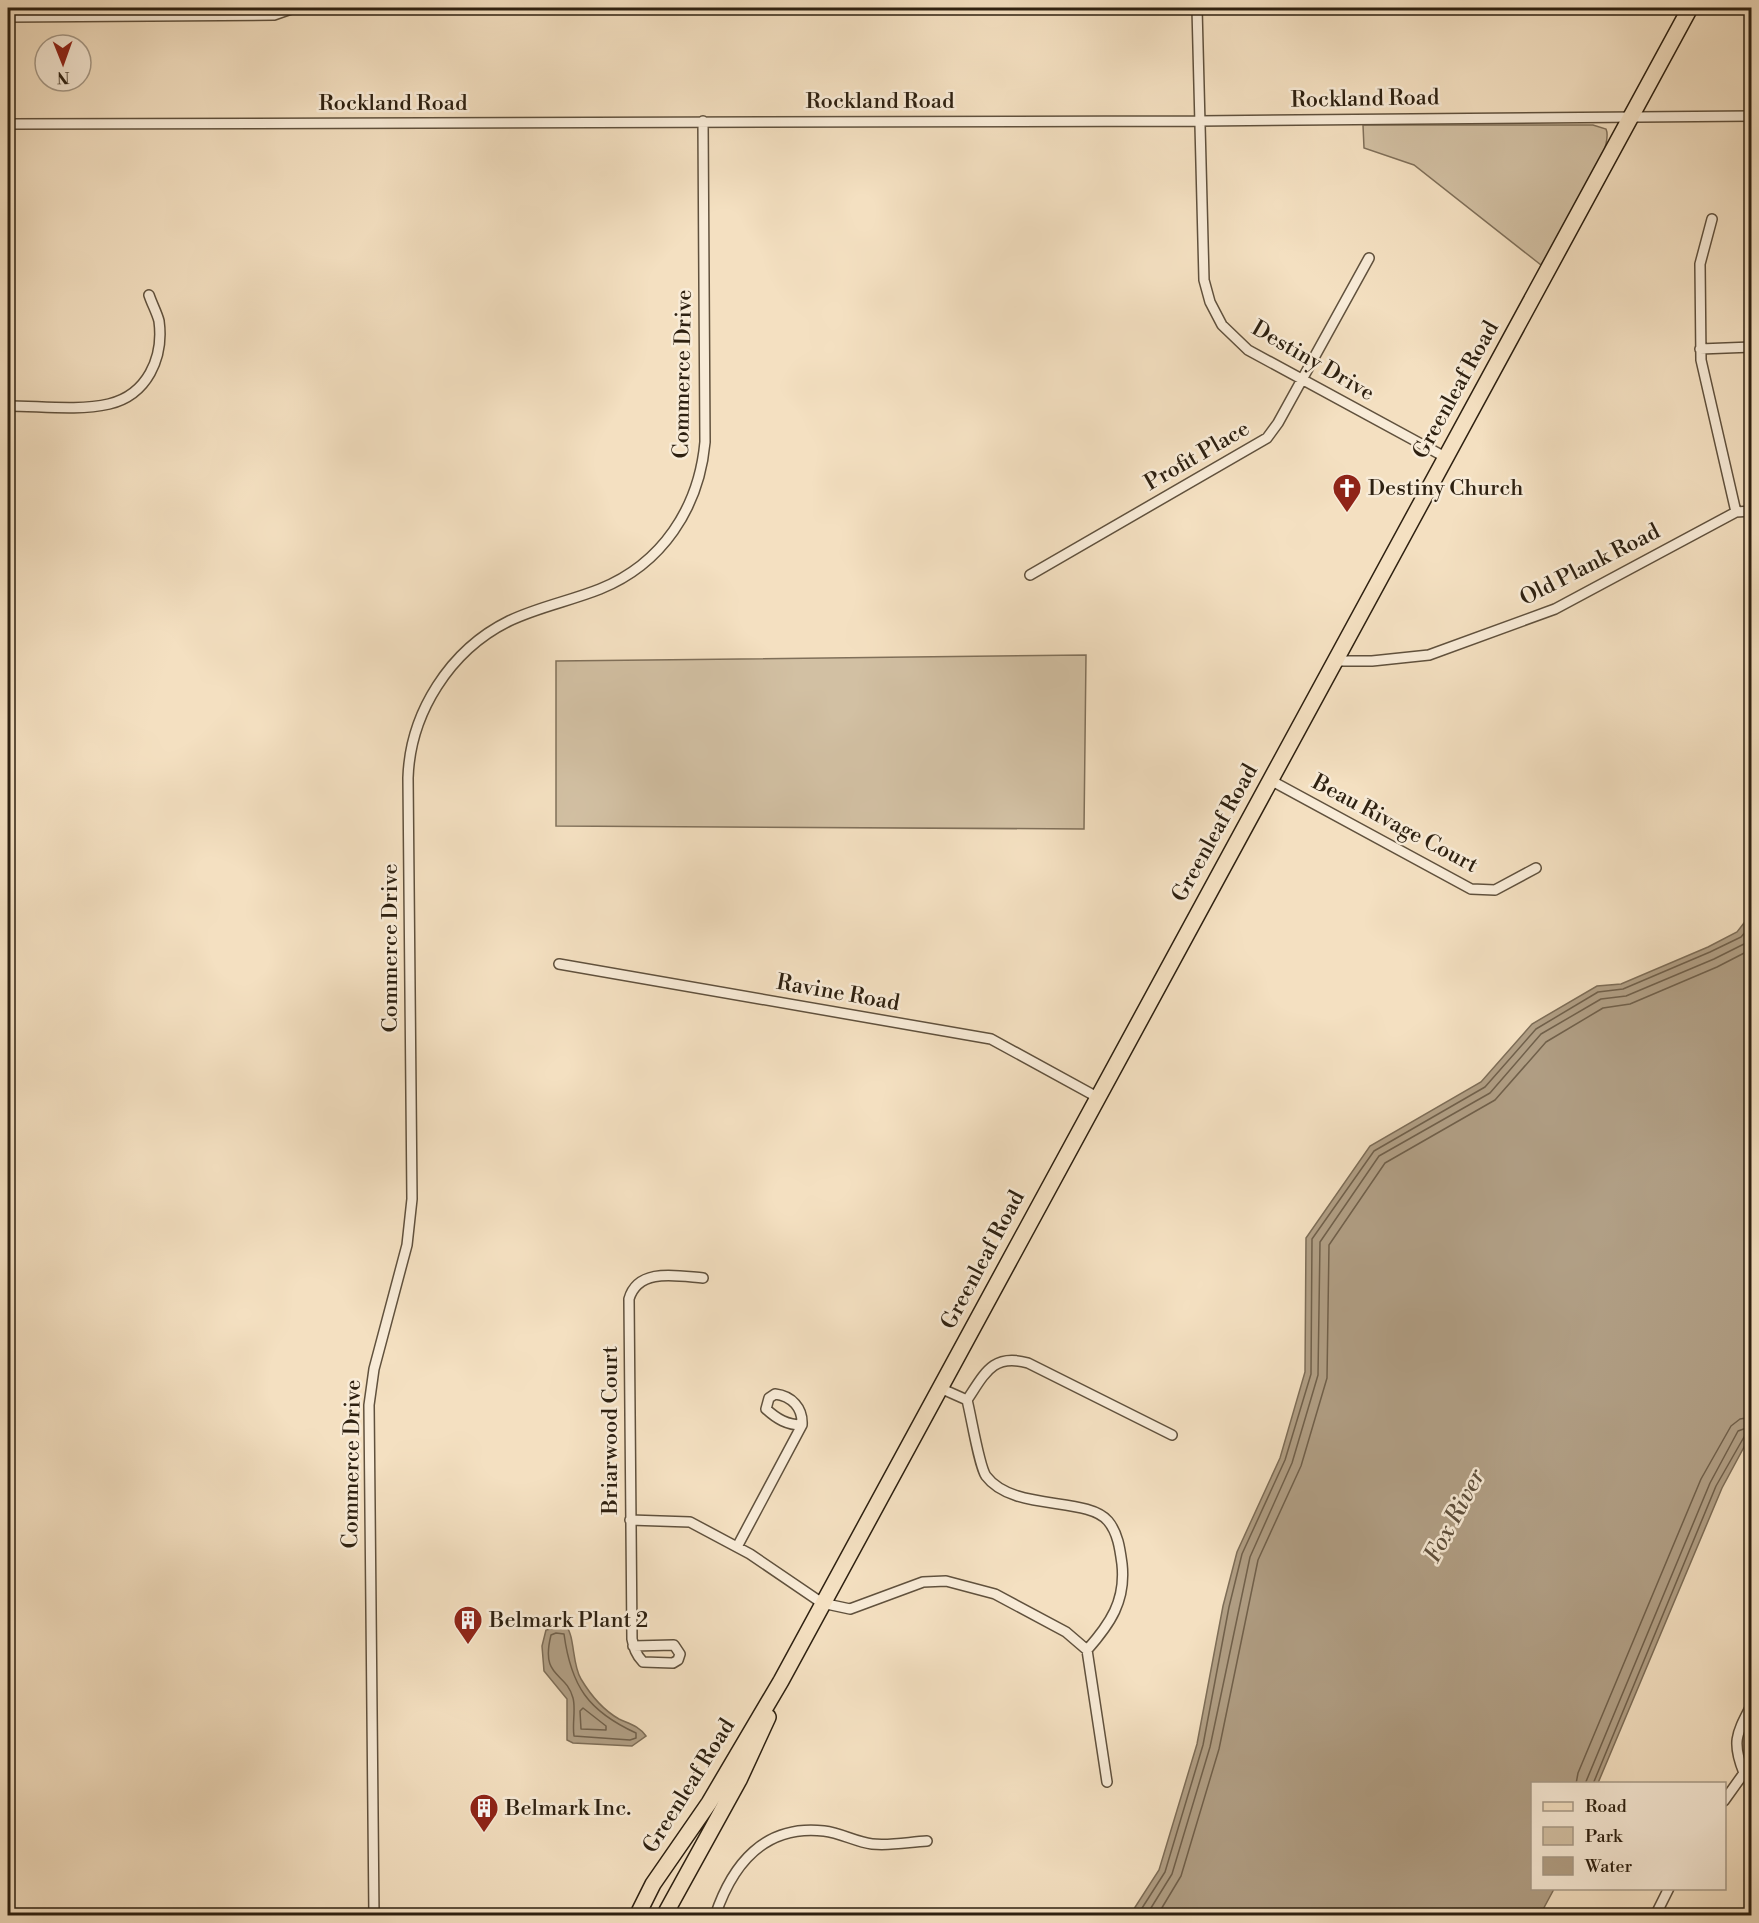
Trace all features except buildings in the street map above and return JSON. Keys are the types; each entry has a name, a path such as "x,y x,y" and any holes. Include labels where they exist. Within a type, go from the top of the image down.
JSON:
{"main road":[{"name":"Greenleaf Road","path":"664,1916 753,1750 781,1681 822,1603 1336,661 1366,599 1690,8"},
{"name":"Greenleaf Road","path":"637,1916 653,1884 721,1783 762,1708 781,1681"}],"street":[{"path":"8,17 274,15 293,8"},
{"name":"Destiny Drive","path":"1197,8 1199,121 1203,153 1203,271 1210,302 1222,326 1238,342 1302,380 1445,457"},
{"name":"Rockland Road","path":"8,124 1199,121 1631,115 1752,116"},
{"name":"Commerce Drive","path":"374,1916 369,1405 372,1376 406,1245 412,1199 408,778 412,748 429,700 444,676 466,652 510,621 598,590 630,574 666,541 690,505 700,475 705,442 703,121"},
{"path":"1712,219 1700,264 1700,349 1704,381 1736,512"},
{"name":"Profit Place","path":"1030,575 1263,442 1274,430 1369,258"},
{"path":"8,406 107,404 137,390 152,372 159,351 158,319 149,295"},
{"path":"1700,349 1752,347"},
{"name":"Old Plank Road","path":"1336,661 1429,655 1555,609 1736,512 1752,511"},
{"name":"Beau Rivage Court","path":"1270,780 1471,889 1495,890 1536,868"},
{"name":"Ravine Road","path":"559,964 991,1039 1097,1097"},
{"name":"Briarwood Court","path":"633,1646 630,1520 630,1294 638,1283 650,1277 703,1278"},
{"path":"1087,1650 1110,1624 1120,1600 1122,1566 1117,1536 1107,1519 1089,1511 1007,1494 985,1475 968,1400 985,1373 1000,1360 1014,1359 1028,1363 1172,1435"},
{"path":"940,1388 968,1400"},
{"path":"737,1547 802,1425"},
{"path":"630,1520 684,1520 737,1547 822,1603 850,1609 923,1582 946,1581 995,1594 1066,1632 1087,1650 1107,1782"},
{"path":"674,1645 680,1654 678,1660 673,1663 647,1663 640,1659 633,1646 674,1645"},
{"path":"1726,1800 1748,1775 1736,1752 1736,1735 1752,1704"},
{"path":"715,1916 723,1892 737,1867 747,1856 769,1841 791,1833 822,1831 872,1844 927,1841"},
{"path":"1655,1916 1668,1890"}],"green space":[{"path":"1363,125 1593,125 1606,129 1607,140 1594,176 1541,265 1414,165 1364,148"},
{"path":"1086,655 1084,829 556,826 556,661"}],"water":[{"name":"Fox River","path":"1751,914 1751,1434 1722,1488 1598,1782 1531,1782 1531,1890 1553,1890 1540,1915 1130,1915 1159,1870 1197,1744 1223,1606 1237,1552 1280,1458 1305,1372 1306,1238 1370,1146 1481,1082 1532,1024 1597,986 1621,984 1708,947 1737,932"},
{"path":"566,1626 571,1637 578,1673 588,1690 608,1711 646,1736 632,1746 573,1743 567,1740 567,1699 544,1671 542,1646 546,1630"}],"place":[{"name":"Destiny Church","path":"1347,514"},
{"name":"Belmark Plant 2","path":"468,1646"},
{"name":"Belmark Inc.","path":"484,1834"}]}
